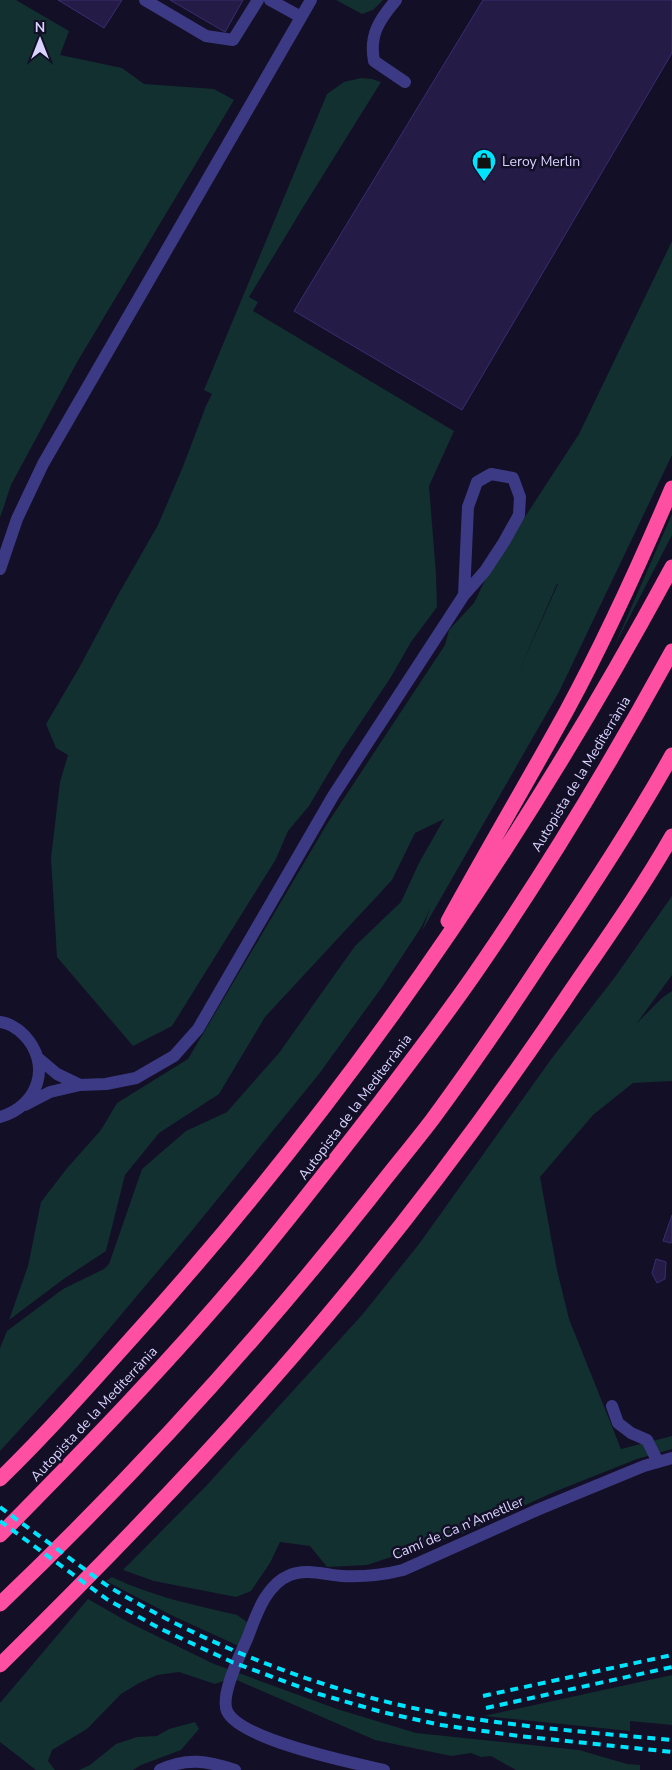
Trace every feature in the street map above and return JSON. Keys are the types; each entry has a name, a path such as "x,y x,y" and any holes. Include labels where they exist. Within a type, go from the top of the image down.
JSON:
{"highway":[{"path":"412,988 485,853 567,709 653,534 672,488"},
{"path":"3,1476 90,1384 213,1246 317,1116 412,988 470,904 573,742 632,642 672,567"},
{"name":"Autopista de la Mediterrània","path":"0,1535 156,1372 254,1261 312,1190 410,1062 479,967 535,882 600,777 672,651"},
{"path":"0,1604 74,1532 222,1376 320,1261 432,1120 566,926 672,755"},
{"path":"0,1665 107,1558 240,1416 386,1244 503,1090 583,973 672,836"},
{"path":"583,973 642,897 672,854"}],"street":[{"path":"145,0 206,36 233,40 258,0"},
{"path":"270,0 302,17"},
{"path":"0,569 17,519 43,464 312,0"},
{"path":"396,0 375,30 371,48 374,62 405,82"},
{"path":"0,1117 10,1114 25,1104 50,1092 80,1085 106,1084 136,1078 174,1056 198,1029 332,796 464,595 485,571 504,542 519,515 520,497 513,478 491,474 477,482 468,508 464,595"},
{"path":"2,1020 20,1030 31,1042 38,1058 39,1075 34,1091 25,1104"},
{"path":"38,1058 57,1074 80,1085"},
{"path":"612,1406 618,1423 631,1433 648,1440 658,1462"},
{"name":"Camí de Ca n'Ametller","path":"384,1770 331,1757 261,1736 240,1725 227,1712 226,1696 232,1678 261,1604 270,1590 291,1574 305,1572 343,1576 371,1575 402,1570 537,1510 644,1466 672,1458"},
{"path":"160,1770 191,1761 212,1762 235,1770"}],"green space":[{"path":"0,0 16,0 69,31 60,55 122,68 144,84 214,89 234,100 76,364 11,485 0,518"},
{"path":"336,0 383,0 373,10 362,14"},
{"path":"361,78 381,82 249,297 258,302 253,311 454,431 429,486 437,607 411,642 391,677 341,752 309,806 288,831 276,859 172,1026 133,1046 57,957 51,858 60,782 68,755 56,748 46,724 158,525 212,394 204,390 327,94 344,82"},
{"path":"672,241 672,455 559,692 422,931 430,908 422,926 382,987 319,1074 190,1233 77,1367 0,1451 0,1348 7,1331 63,1289 104,1269 109,1264 142,1169 186,1131 227,1112 279,1053 355,946 401,902 419,863 444,819 415,833 392,880 265,1017 219,1094 159,1133 125,1175 106,1251 65,1278 9,1320 28,1266 41,1202 68,1167 101,1130 117,1103 188,1059 327,824 445,645 449,630 474,603 489,572 579,434","holes":["557,584 558,584 518,673"]},
{"path":"672,514 672,535 614,647"},
{"path":"672,896 672,975 637,1023 662,998 672,991 672,1081 633,1083 593,1115 540,1177 557,1270 569,1319 621,1449 672,1436 672,1449 637,1459 554,1492 466,1532 367,1565 327,1567 310,1546 280,1542 270,1563 251,1591 236,1597 154,1581 123,1570 207,1485 362,1315 419,1244 552,1058 615,977"},
{"path":"112,1577 157,1595 237,1615 247,1622 243,1648 171,1615 106,1581"},
{"path":"88,1599 130,1623 214,1664 337,1709 416,1733 579,1750 627,1764 640,1765 640,1770 516,1770 491,1756 481,1757 471,1753 451,1756 375,1740 232,1678 215,1684 179,1672 157,1675 121,1694 87,1729 52,1750 48,1761 55,1770 36,1770 0,1742 0,1703"},
{"path":"672,1675 672,1725 630,1721 630,1731 484,1716"},
{"path":"195,1722 199,1729 181,1750 141,1765 133,1770 79,1770 90,1765 116,1744 137,1737 157,1736 169,1729"}],"building":[{"path":"58,0 122,0 104,28"},
{"path":"170,0 243,0 225,32"},
{"name":"Leroy Merlin","path":"483,0 672,0 672,53 462,410 294,311"},
{"path":"672,1215 672,1241 671,1243 663,1241"},
{"path":"656,1259 666,1262 665,1279 657,1283 652,1273"}],"railway":[{"path":"0,1507 116,1591 193,1632 274,1667 358,1694 443,1714 529,1726 672,1740"},
{"path":"0,1521 108,1600 161,1629 232,1662 319,1694 382,1712 441,1725 519,1736 672,1752"},
{"path":"483,1696 672,1655"},
{"path":"486,1708 672,1667"}],"place":[{"name":"Leroy Merlin","path":"484,182"}]}
